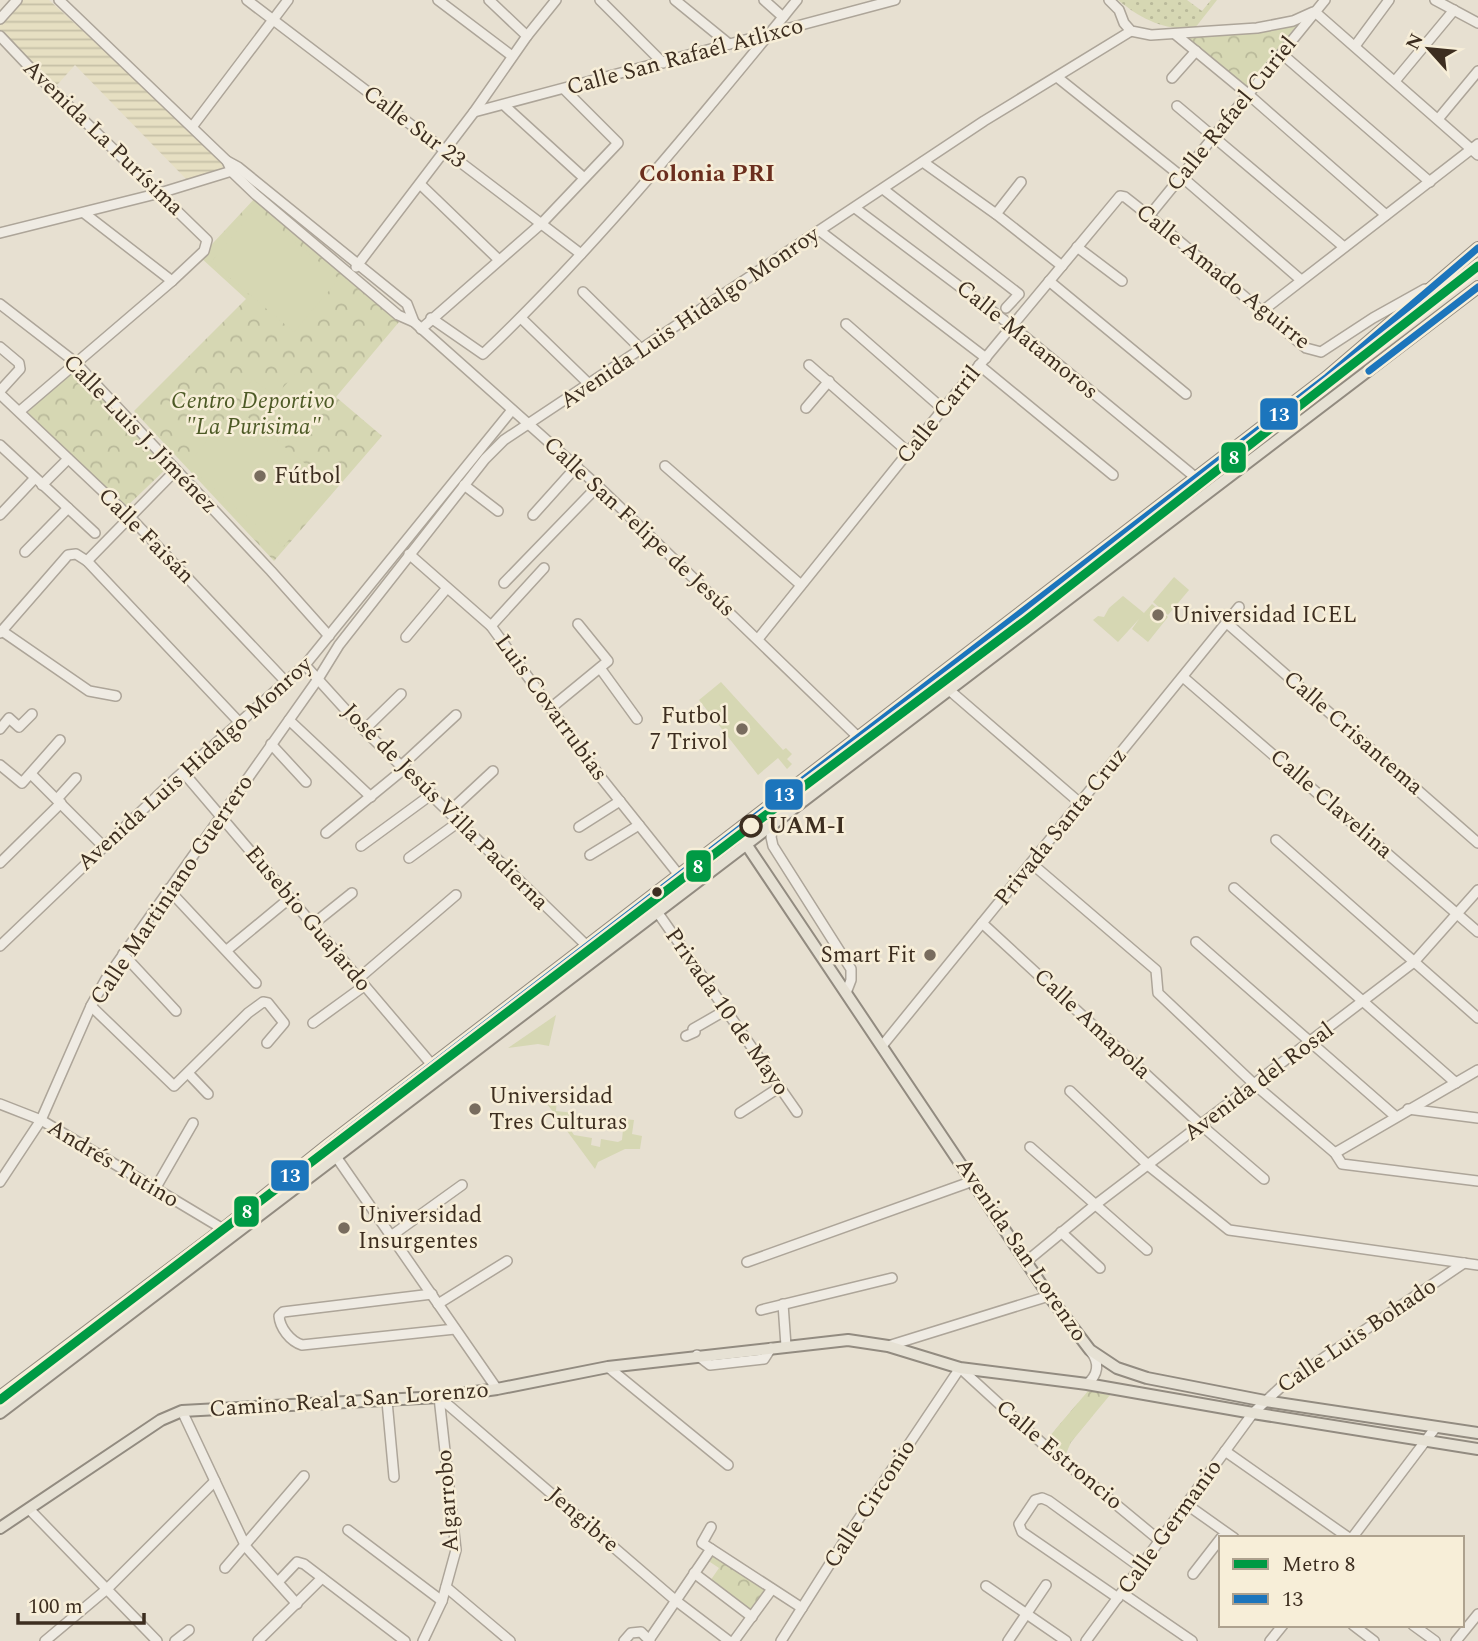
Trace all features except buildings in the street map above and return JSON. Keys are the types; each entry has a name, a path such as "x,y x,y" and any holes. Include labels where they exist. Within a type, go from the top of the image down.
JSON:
{"main road":[{"path":"0,1397 223,1229 328,1145 1295,401 1371,341 1431,286 1478,248"},
{"path":"0,1413 1478,287"},
{"path":"1295,401 1308,418"},
{"name":"Avenida San Lorenzo","path":"736,831 1049,1296 1090,1350 1117,1368 1147,1378 1265,1401 1478,1433"},
{"name":"Camino Real a San Lorenzo","path":"0,1528 161,1420 182,1411 439,1397 497,1389 608,1367 848,1340 888,1346 960,1368 1087,1384"},
{"path":"1087,1384 1478,1449"}],"street":[{"path":"0,19 17,0"},
{"path":"0,233 160,193 235,170 59,0"},
{"name":"Calle Sur 23","path":"247,0 581,254"},
{"path":"192,127 288,0"},
{"path":"438,0 512,57"},
{"path":"489,0 527,36"},
{"path":"351,273 446,150 556,0"},
{"path":"600,0 663,63"},
{"path":"675,0 729,44"},
{"path":"764,0 783,17"},
{"path":"431,318 483,354 581,254 797,0"},
{"path":"855,11 863,0"},
{"name":"Calle San Rafaél Atlixco","path":"474,112 505,106 895,0"},
{"path":"1108,0 1119,10 1124,23 1131,31 1151,35 1257,27 1293,21 1315,12 1476,149 1261,312"},
{"name":"Calle Rafael Curiel","path":"1149,216 1325,0"},
{"path":"1355,46 1389,0"},
{"path":"1435,0 1478,23"},
{"path":"1395,81 1454,10"},
{"name":"Avenida Luis Hidalgo Monroy","path":"318,679 338,645 494,449 640,348 923,162 1131,31"},
{"path":"1175,34 1386,215"},
{"name":"Avenida La Purísima","path":"0,36 207,240 204,251 172,281"},
{"path":"1172,78 1196,51"},
{"path":"1282,54 1430,182"},
{"path":"1438,118 1478,71"},
{"path":"1057,77 1182,177 1301,280"},
{"path":"418,326 431,318 542,223 618,143 564,89"},
{"path":"505,106 584,177"},
{"path":"1177,106 1344,247"},
{"path":"923,162 1062,266"},
{"name":"Calle San Felipe de Jesús","path":"235,170 407,304 418,326"},
{"name":"Calle San Felipe de Jesús","path":"235,170 398,315 418,326 577,466 858,737"},
{"path":"996,214 1021,182"},
{"path":"420,184 499,260"},
{"path":"883,189 1019,294 1006,308"},
{"name":"Calle Amado Aguirre","path":"1125,197 1306,348 1321,352 1431,286"},
{"name":"Calle Carril","path":"758,639 1116,199 1125,197"},
{"name":"Calle Matamoros","path":"855,208 1012,326 1195,478"},
{"path":"20,411 172,281 84,213"},
{"path":"820,231 982,362 1113,475"},
{"path":"1077,247 1122,281"},
{"path":"1049,281 1186,394"},
{"path":"583,292 640,348"},
{"name":"Calle Luis J. Jiménez","path":"0,304 75,362 329,636"},
{"path":"521,318 590,385"},
{"path":"846,324 943,409"},
{"path":"0,347 19,363 20,369 0,392"},
{"path":"809,365 908,452"},
{"path":"806,408 829,382"},
{"name":"Calle Faisán","path":"0,392 130,517 287,683"},
{"name":"Avenida Luis Hidalgo Monroy","path":"0,946 183,772 305,665 512,410"},
{"path":"2,450 95,533"},
{"path":"0,515 68,459"},
{"path":"533,514 577,466"},
{"path":"665,466 801,585"},
{"path":"87,561 175,471"},
{"path":"464,485 498,511"},
{"path":"504,583 598,486"},
{"path":"25,552 68,508"},
{"path":"116,696 89,691 1,632 68,555 76,554 87,561 240,723"},
{"name":"Luis Covarrubias","path":"410,554 491,626 620,801 679,875"},
{"path":"491,626 544,568"},
{"path":"406,638 447,588"},
{"name":"Privada Santa Cruz","path":"882,1046 1239,607"},
{"name":"Calle Crisantema","path":"1227,623 1478,843"},
{"path":"552,707 608,661 578,624"},
{"name":"José de Jesús Villa Padierna","path":"305,665 364,730 587,946"},
{"path":"600,668 637,719"},
{"name":"Calle Clavelina","path":"1183,677 1478,932"},
{"name":"Calle Martiniano Guerrero","path":"0,1182 41,1121 91,1006 122,954 318,679"},
{"path":"948,690 1080,803"},
{"path":"364,730 401,694"},
{"path":"0,729 9,718 19,727 32,714"},
{"path":"326,833 371,797 456,715"},
{"path":"289,720 371,797"},
{"path":"0,765 22,783 60,740"},
{"path":"271,744 306,782"},
{"path":"450,811 493,771"},
{"name":"Eusebio Guajardo","path":"183,772 433,1066"},
{"path":"31,774 103,846"},
{"path":"0,863 59,801 76,778"},
{"path":"361,846 432,794"},
{"path":"579,827 620,801"},
{"path":"75,817 83,807"},
{"path":"410,858 460,821"},
{"path":"774,823 771,837 773,846 851,969 851,980 846,993"},
{"path":"590,855 639,825"},
{"path":"1276,841 1478,1018"},
{"path":"1031,863 1156,970 1158,993 1254,1084 1335,1153 1342,1164 1478,1181"},
{"path":"1234,888 1456,1083"},
{"path":"168,889 256,984"},
{"name":"Avenida del Rosal","path":"1027,1261 1095,1205 1310,1044 1414,962 1478,890"},
{"path":"312,925 352,893"},
{"path":"313,1023 361,983 456,895"},
{"path":"227,950 290,898"},
{"name":"Privada 10 de Mayo","path":"658,913 797,1112"},
{"name":"Calle Amapola","path":"982,923 1201,1125 1265,1179"},
{"path":"1196,942 1395,1116"},
{"path":"122,954 176,1011"},
{"path":"91,1006 174,1086 248,1013 263,1002 268,1003 284,1023 267,1043"},
{"path":"686,1036 695,1032 693,1028 726,1010"},
{"path":"1335,1153 1478,1070"},
{"path":"188,1073 208,1094"},
{"path":"740,1113 779,1087"},
{"path":"1070,1091 1149,1166 1217,1222 1237,1233 1478,1265"},
{"name":"Andrés Tutino","path":"0,1104 41,1121 223,1229"},
{"path":"1409,1109 1478,1118"},
{"path":"155,1189 193,1123"},
{"path":"328,1145 497,1389"},
{"path":"1030,1147 1147,1250"},
{"path":"747,1262 973,1181"},
{"path":"391,1236 462,1185"},
{"path":"1061,1233 1100,1268"},
{"path":"438,1304 507,1261"},
{"name":"Calle Luis Bohado","path":"1253,1413 1282,1386 1464,1263"},
{"path":"761,1310 892,1278"},
{"path":"432,1294 284,1312 279,1316 279,1320 288,1336 302,1345 455,1329"},
{"path":"888,1346 1049,1296"},
{"path":"783,1304 786,1346"},
{"path":"1087,1384 1094,1377 1097,1368 1095,1357 1090,1350"},
{"path":"608,1367 728,1465"},
{"name":"Calle Estroncio","path":"960,1368 1043,1444 1160,1540"},
{"name":"Calle Circonio","path":"785,1640 867,1505 960,1368"},
{"name":"Algarrobo","path":"423,1641 442,1601 456,1550 439,1397"},
{"name":"Jengibre","path":"439,1397 675,1600 729,1641"},
{"path":"387,1401 394,1477"},
{"path":"182,1411 246,1547 297,1604"},
{"name":"Calle Germanio","path":"1086,1641 1253,1413"},
{"path":"1383,1434 1385,1419"},
{"path":"1352,1536 1436,1427"},
{"path":"1225,1451 1347,1536"},
{"path":"225,1568 246,1547 304,1476"},
{"path":"46,1641 107,1590 215,1481"},
{"path":"1140,1567 1042,1498 1035,1500 1019,1524 1023,1532 1192,1641"},
{"path":"1186,1504 1225,1536"},
{"path":"29,1509 157,1641"},
{"path":"711,1527 702,1543 802,1608"},
{"path":"348,1531 442,1601"},
{"path":"1193,1574 1219,1543"},
{"path":"624,1641 631,1633 641,1632 649,1641 711,1549"},
{"path":"278,1582 296,1562 304,1564 405,1641"},
{"path":"694,1573 752,1617"},
{"path":"258,1641 322,1578"},
{"path":"1008,1641 1046,1585"},
{"path":"986,1586 1066,1641"},
{"path":"446,1587 510,1641"},
{"path":"734,1641 772,1589"},
{"path":"1456,1641 1478,1614"},
{"path":"1356,1627 1374,1641"},
{"path":"1416,1627 1435,1641"},
{"path":"175,1641 188,1630"}],"shaded area":[{"path":"21,0 49,0 189,128 223,164 222,169 186,179 75,65 57,85 0,31 0,24"}],"green space":[{"path":"1118,0 1187,0 1202,11 1211,0 1217,0 1195,28 1174,28 1136,13"},
{"path":"1299,23 1246,86 1184,36 1258,32"},
{"name":"Centro Deportivo \"La Purisima\"","path":"256,197 399,322 336,397 382,436 274,561 134,411 246,299 200,257"},
{"path":"256,208 339,279 294,332 211,262"},
{"path":"73,369 168,467 122,511 27,413"},
{"name":"Fútbol","path":"295,374 328,403 312,421 279,392"},
{"path":"253,379 281,402 269,418 240,395"},
{"name":"Fútbol","path":"234,406 333,486 283,547 187,466"},
{"path":"286,407 315,430 302,446 274,423"},
{"path":"1174,577 1189,590 1168,615 1153,602"},
{"path":"1123,596 1144,613 1152,604 1168,617 1148,642 1132,629 1139,619 1118,642 1093,620 1098,616 1104,617 1109,608"},
{"name":"Futbol 7 Trivol","path":"721,682 783,750 786,748 792,754 787,759 792,764 787,769 778,758 758,775 699,700"},
{"path":"556,1015 549,1046 538,1044 508,1048"},
{"path":"542,1097 557,1099 556,1111 575,1113 572,1132 574,1135 592,1138 591,1145 600,1147 601,1139 618,1142 622,1140 624,1119 634,1120 632,1134 642,1136 640,1149 625,1149 598,1162 595,1169"},
{"path":"1088,1391 1110,1395 1071,1442 1063,1461 1043,1444"},
{"path":"1078,1403 1093,1415 1071,1442 1055,1430"},
{"path":"711,1549 772,1589 752,1617 708,1584 719,1568 704,1558"}],"metro line":[{"name":"8","path":"0,1400 751,826 1026,620 1478,266"}],"transit line":[{"name":"13","path":"0,1397 223,1229 328,1145 1327,377 1478,248"},
{"name":"13","path":"1369,371 1478,287"}],"place":[{"name":"Fútbol","path":"260,476"},
{"name":"Universidad ICEL","path":"1158,615"},
{"name":"Futbol 7 Trivol","path":"742,729"},
{"name":"UAM-I","path":"751,826"},
{"name":"Smart Fit","path":"930,955"},
{"name":"Universidad Tres Culturas","path":"475,1109"},
{"name":"Universidad Insurgentes","path":"344,1228"}],"district":[{"name":"Colonia PRI","path":"707,174"}]}
